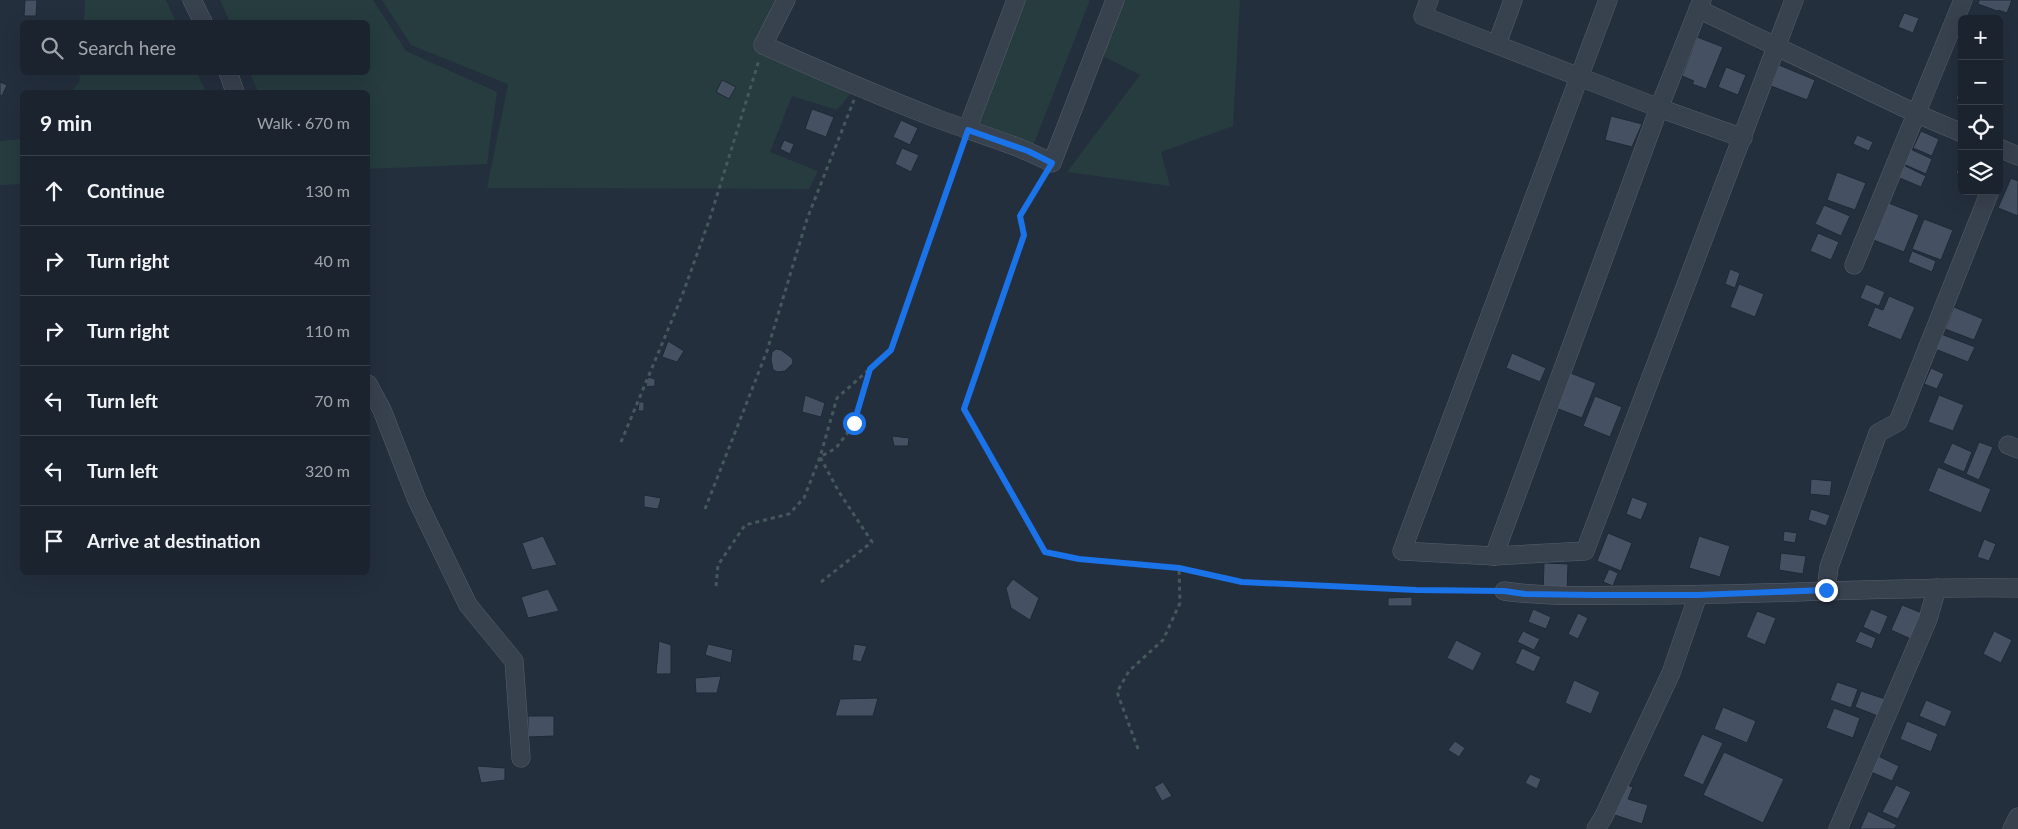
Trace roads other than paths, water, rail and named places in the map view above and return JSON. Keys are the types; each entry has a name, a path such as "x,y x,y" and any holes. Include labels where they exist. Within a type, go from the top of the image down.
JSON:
{"street":[{"path":"192,0 202,20"},
{"path":"786,0 763,45 859,88 1028,151 1052,163 1115,0"},
{"path":"968,130 1016,0"},
{"path":"1429,0 1423,16 1579,78 1743,138"},
{"path":"1497,44 1513,0"},
{"path":"1608,0 1402,552 1494,556 1585,552 1794,0"},
{"path":"1854,265 1963,0"},
{"path":"1494,556 1659,108 1700,4 1776,48 1915,113 1958,130"},
{"path":"229,75 235,90"},
{"path":"1826,590 1829,566 1878,433 1898,422 1988,195"},
{"path":"370,388 382,410 417,500 468,605 514,661 521,758"},
{"path":"1838,829 1928,619 1937,588"},
{"path":"1504,591 1525,594 1573,595 1698,595 1826,590 2018,588"},
{"path":"1596,829 1604,816 1671,673 1698,595"},
{"path":"2012,829 2018,818"}]}
